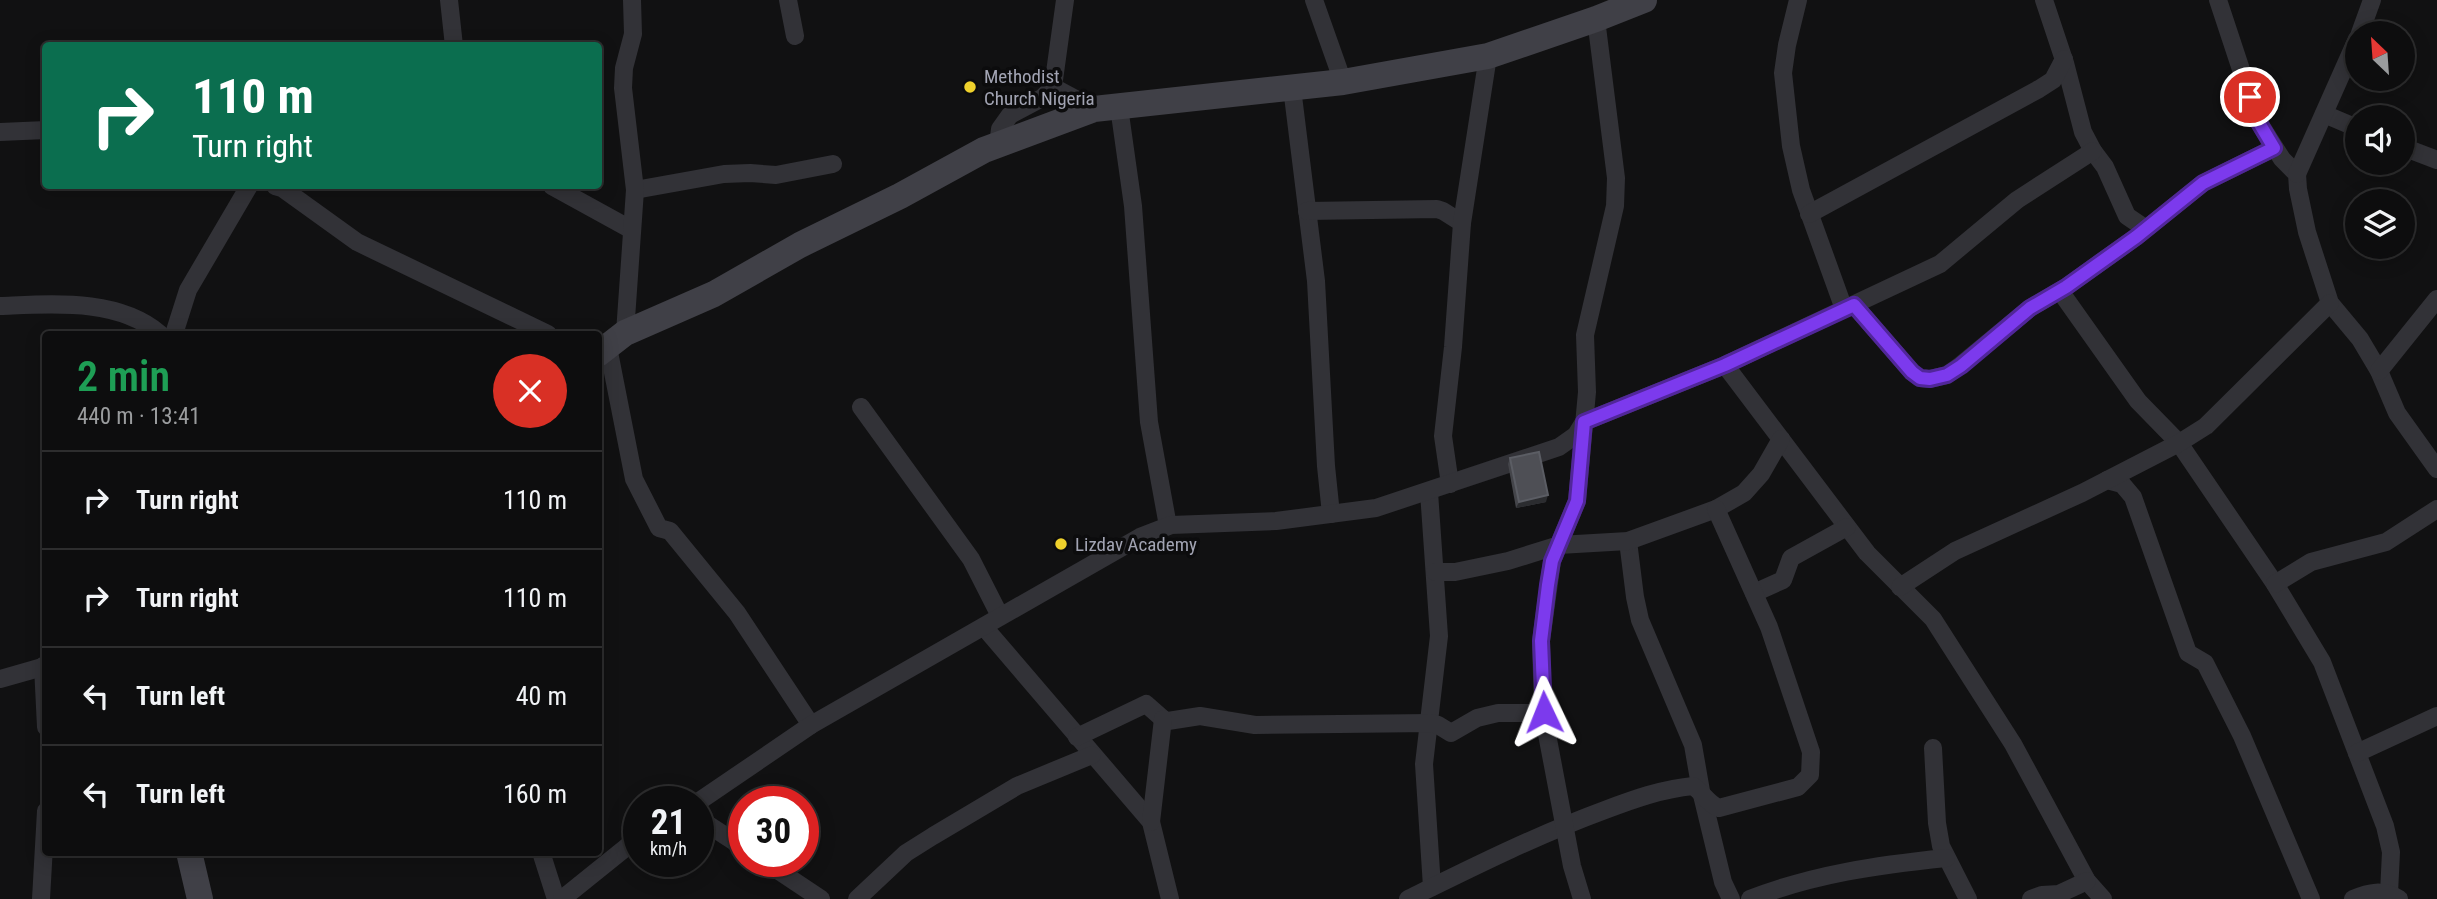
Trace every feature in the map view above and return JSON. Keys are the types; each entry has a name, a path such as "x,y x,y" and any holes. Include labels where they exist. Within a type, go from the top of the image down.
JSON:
{"street":[{"path":"449,0 454,42"},
{"path":"632,0 633,34 624,68 623,89 635,190 632,230 611,344 634,479 659,528 670,531 737,613 811,725"},
{"path":"788,0 795,36"},
{"path":"998,145 1000,129 1010,114 1042,98 1053,87 1065,0"},
{"path":"1314,0 1343,82"},
{"path":"611,344 714,294 800,245 998,145 1106,108 1343,82 1488,56 1596,19 1642,0"},
{"path":"1798,0 1783,74 1791,146 1801,190 1849,307 1920,378 1947,375 1961,366 2030,308 2060,291 2126,244 2211,177 2274,148"},
{"path":"2044,0 2084,132 2105,167 2127,216 2126,244"},
{"path":"2218,0 2258,121 2274,148 2297,174"},
{"path":"2364,21 2372,0"},
{"path":"1582,899 1572,866 1544,712 1541,641 1552,561 1577,501 1587,392 1585,335 1615,206 1616,178 1596,19"},
{"path":"1450,484 1443,436 1462,223 1488,56"},
{"path":"1810,214 2039,89 2053,80 2064,59"},
{"path":"2345,66 2297,174 2307,232 2330,303 2360,340 2398,413 2437,469"},
{"path":"1053,87 1106,108"},
{"path":"1292,88 1316,281 1331,514"},
{"path":"1106,108 1133,206 1149,422 1168,526"},
{"path":"2324,114 2345,123"},
{"path":"0,132 42,130"},
{"path":"714,791 811,725 1140,537 1168,526 1276,521 1377,508 1559,447 1576,435 1584,422 1725,365 1940,264 2017,200 2093,151"},
{"path":"2415,152 2437,160"},
{"path":"635,190 724,174 776,175 833,164"},
{"path":"175,331 188,290 247,189"},
{"path":"283,189 356,242 542,331"},
{"path":"557,189 632,230"},
{"path":"1307,211 1437,209 1462,223"},
{"path":"2127,216 2146,229"},
{"path":"2060,291 2138,401 2179,443 2275,584 2322,662 2385,826 2391,852 2394,896 2371,892 2353,899"},
{"path":"2379,372 2437,299"},
{"path":"1900,587 1955,551 2106,480 2179,443 2206,426 2330,303"},
{"path":"0,306 65,304 118,312 156,331"},
{"path":"1725,365 1867,553 1933,619 2013,744 2087,881 2104,899"},
{"path":"861,407 971,559 1000,616"},
{"path":"1435,572 1455,572 1508,561 1559,545 1628,541 1717,509 1744,494 1761,474 1781,439"},
{"path":"2133,497 2146,459"},
{"path":"2106,480 2120,483 2133,497 2188,653 2205,663 2242,736 2311,899"},
{"path":"1429,492 1439,636 1431,723 1424,764 1432,887"},
{"path":"1408,899 1497,854 1564,825 1656,792 1693,786 1713,806 1719,808 1798,787 1810,775 1811,752 1769,627 1717,509"},
{"path":"2275,584 2311,562 2386,542 2437,509"},
{"path":"1754,593 1783,580 1791,558 1847,527"},
{"path":"1628,541 1640,620 1693,746 1700,791 1723,882 1731,899"},
{"path":"984,627 1151,822"},
{"path":"0,678 42,667"},
{"path":"1077,737 1146,704 1168,721 1200,716 1255,725 1431,723 1451,733 1477,718 1498,713 1544,712"},
{"path":"2357,752 2437,716"},
{"path":"1163,719 1151,822 1172,899"},
{"path":"1933,748 1937,823 1941,846 1968,899"},
{"path":"856,899 906,853 933,836 1017,786 1092,755"},
{"path":"562,899 623,851"},
{"path":"41,899 43,856"},
{"path":"189,856 200,899"},
{"path":"542,856 556,899"},
{"path":"1750,899 1772,890 1845,870 1946,858"},
{"path":"788,877 821,899"},
{"path":"2031,899 2042,895 2055,897 2087,881"}],"building":[{"path":"1539,452 1548,495 1519,502 1510,458"}],"place":[{"name":"Methodist Church Nigeria","path":"970,87"},
{"name":"Lizdav Academy","path":"1061,544"}],"route":[{"path":"1544,712 1541,641 1548,585 1552,561 1577,501 1584,422 1725,365 1854,305 1912,372 1920,378 1930,379 1947,375 2030,308 2066,287 2136,237 2211,177 2274,148 2258,121 2250,97"}]}
